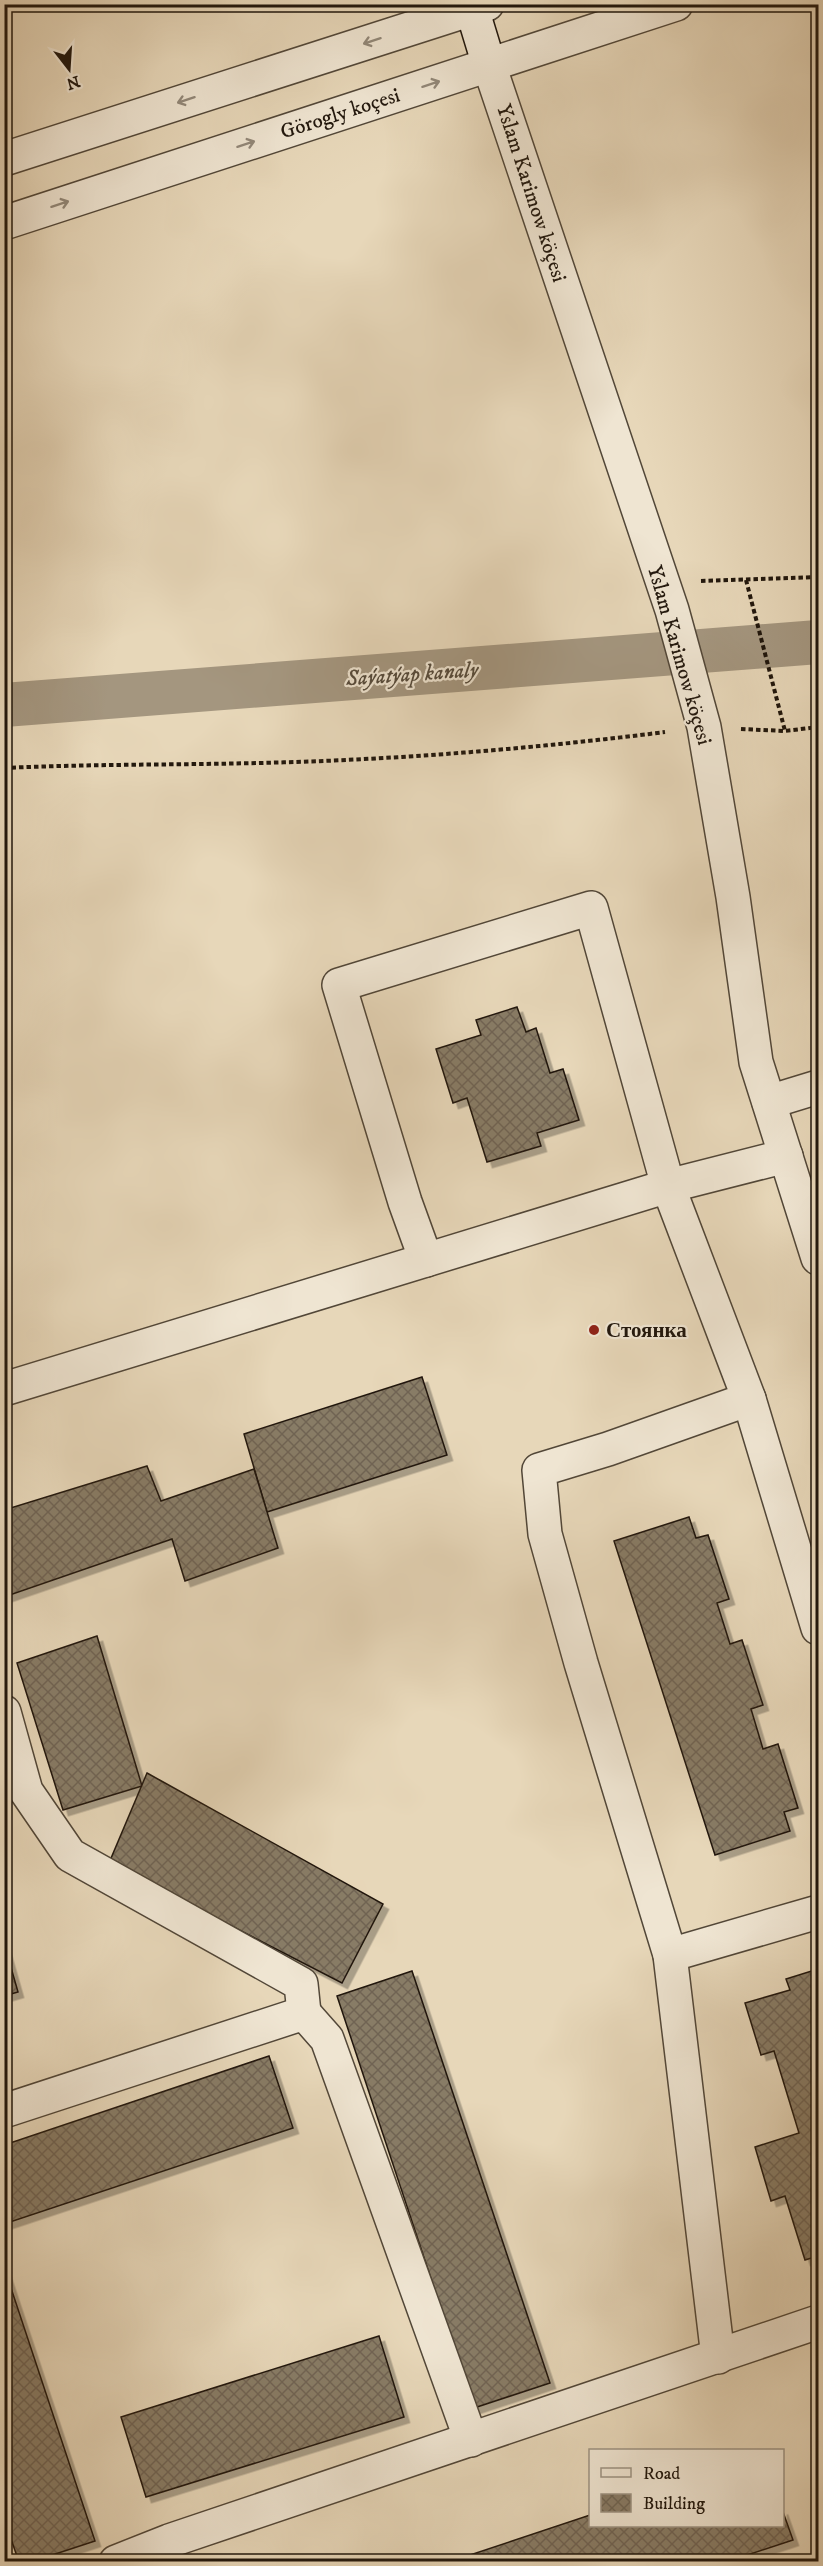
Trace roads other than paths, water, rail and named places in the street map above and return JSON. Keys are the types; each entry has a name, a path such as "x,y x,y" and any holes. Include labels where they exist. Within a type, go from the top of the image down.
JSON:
{"street":[{"name":"Görogly koçesi","path":"4,222 676,4"},
{"name":"Yslam Karimow köçesi","path":"480,7 489,65 666,596 702,721 733,897 756,1062 819,1258"},
{"path":"4,159 480,7"},
{"path":"426,1260 405,1202 339,985 591,908 668,1186 748,1399 819,1628"},
{"path":"769,1102 819,1087"},
{"path":"4,1389 668,1186 786,1156"},
{"path":"718,2357 670,1955 581,1663 545,1534 539,1470 608,1449 748,1399"},
{"path":"4,1712 26,1791 70,1855 301,1984 304,2013 327,2039 471,2440"},
{"path":"670,1955 819,1912"},
{"path":"4,2111 304,2013"},
{"path":"116,2562 169,2541 819,2322"}],"waterway":[{"name":"Saýatýap kanaly","path":"4,705 818,642"}],"place":[{"name":"Стоянка","path":"594,1330"}]}
